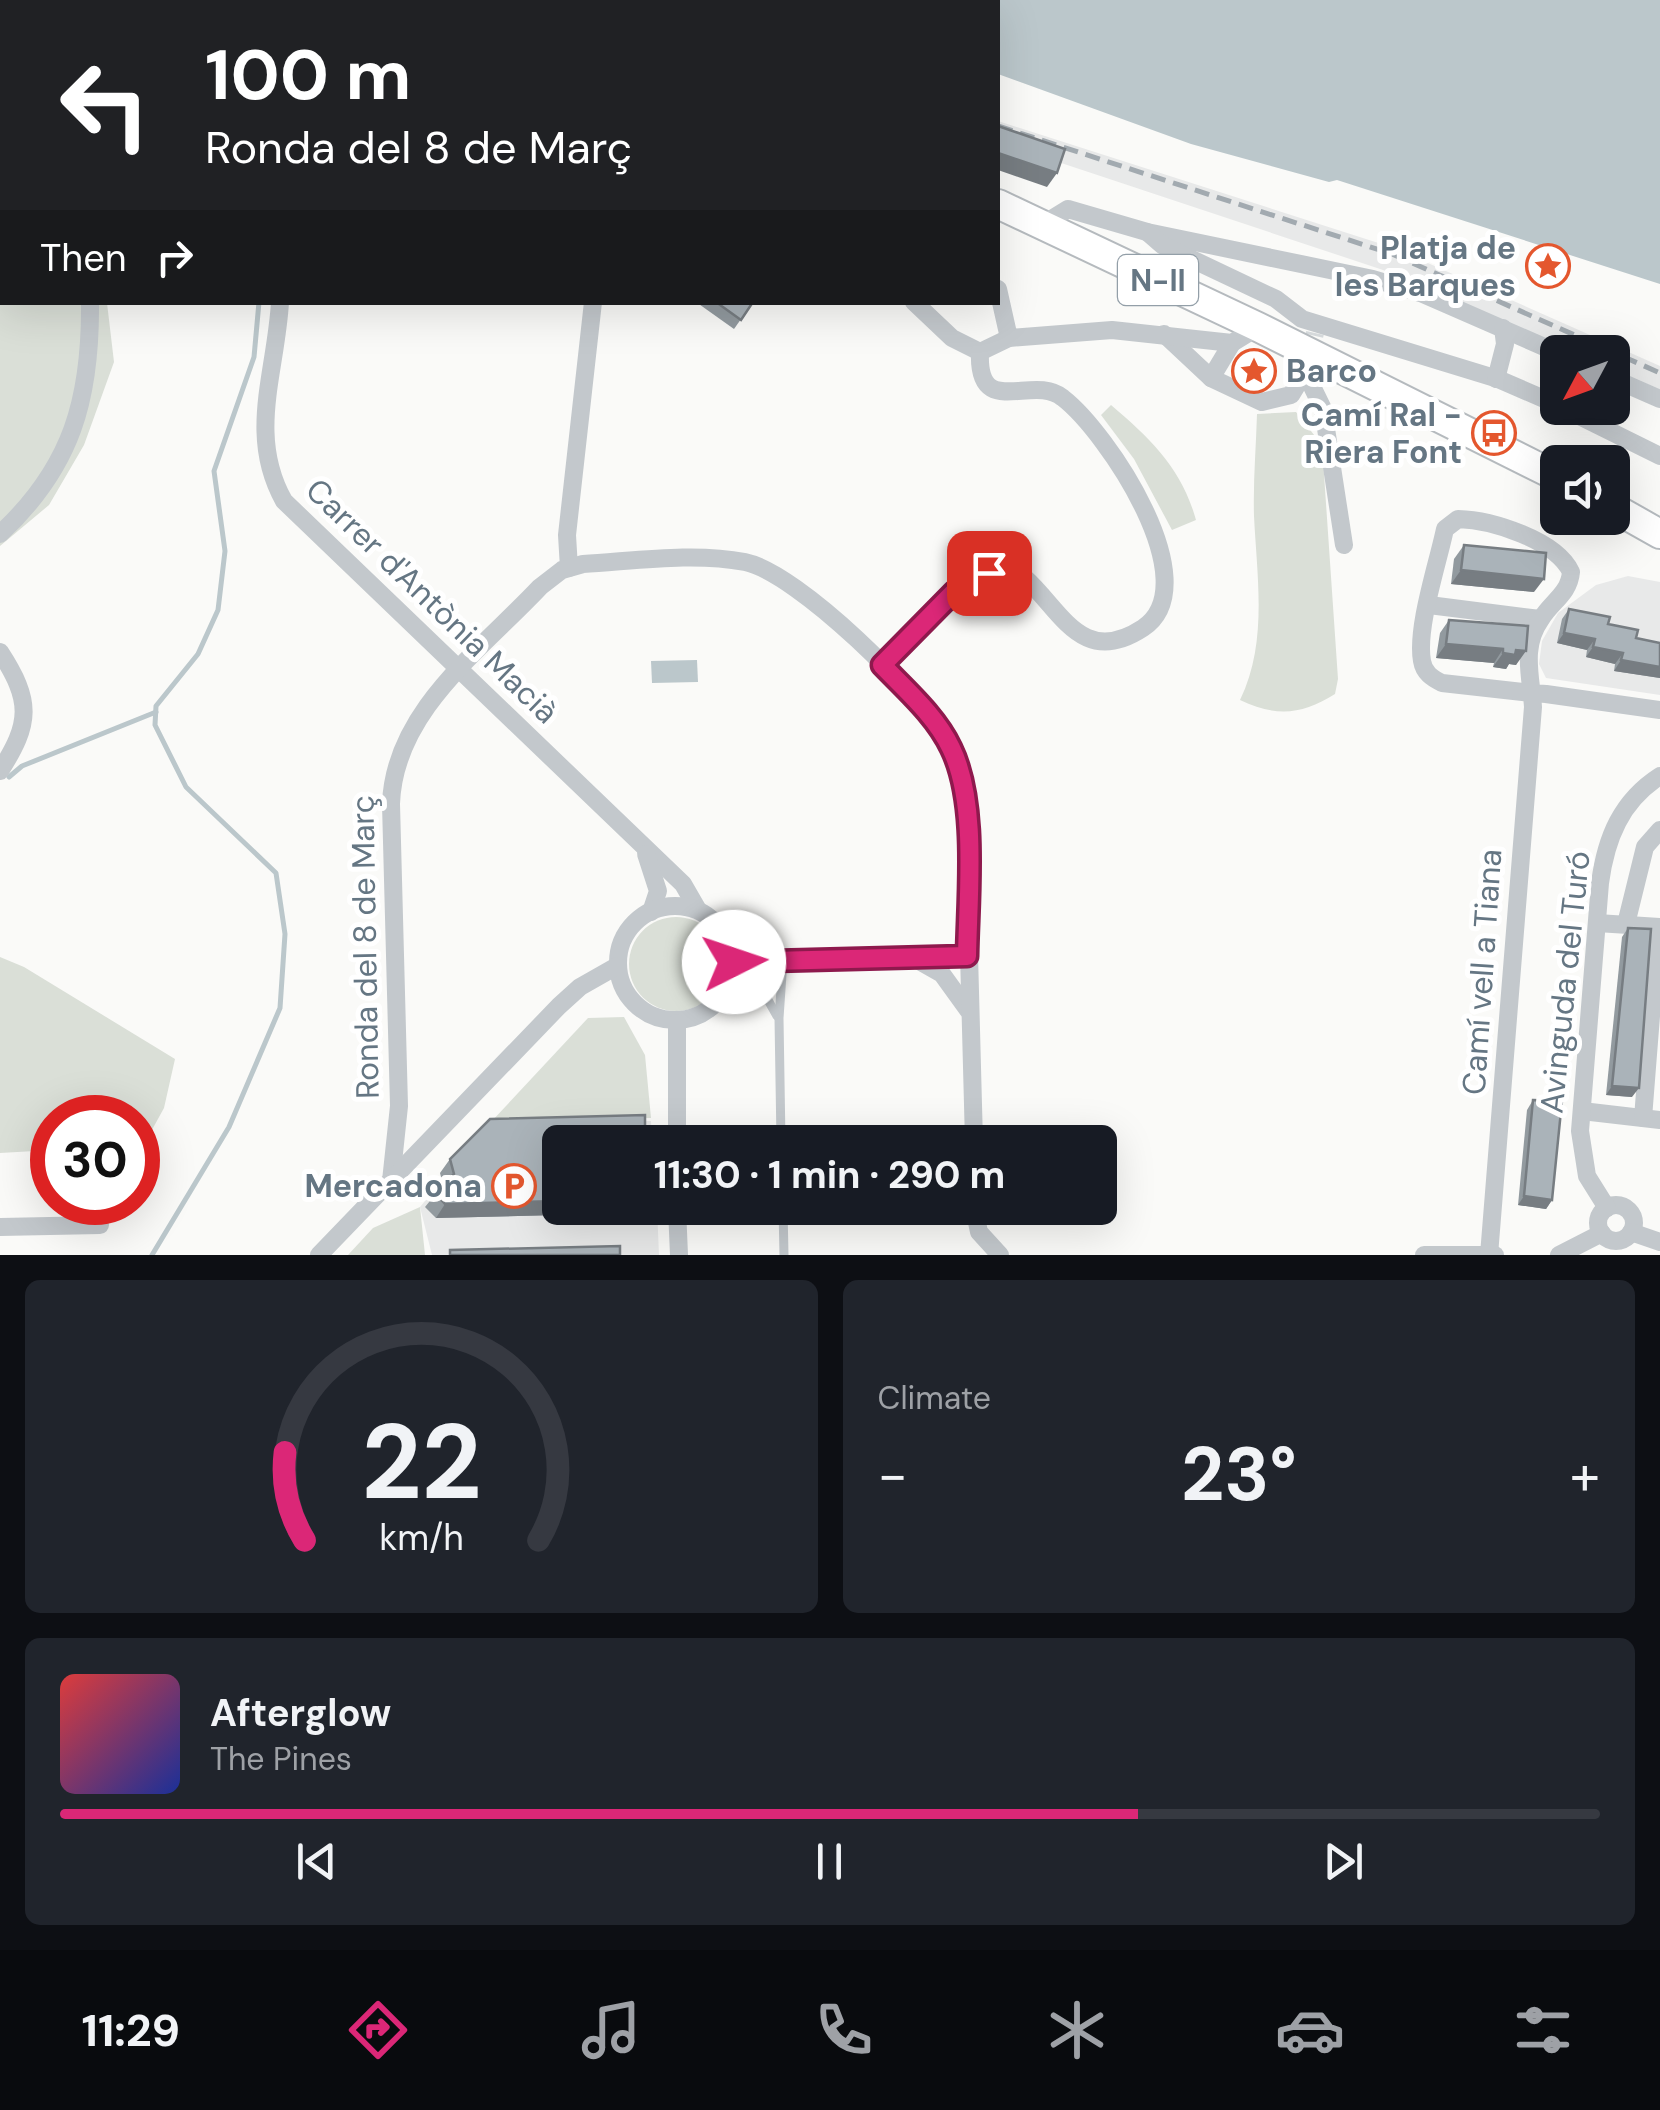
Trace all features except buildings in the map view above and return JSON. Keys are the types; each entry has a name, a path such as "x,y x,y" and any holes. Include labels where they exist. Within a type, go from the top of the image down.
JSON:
{"main road":[{"name":"N-II","path":"1000,205 1258,327 1540,468"},
{"path":"1630,516 1660,534"}],"street":[{"path":"1042,225 1068,209 1104,216 1147,232 1321,264 1423,294 1540,345"},
{"path":"1085,245 1104,216"},
{"path":"1147,232 1162,245 1276,298 1315,329 1496,379 1540,398"},
{"path":"1000,297 1009,338"},
{"path":"0,534 48,482 74,429 89,365 90,305"},
{"name":"Carrer d'Antònia Macià","path":"280,305 262,426 276,487 306,525 682,884 698,910"},
{"path":"593,305 567,535 570,568 665,560 746,563 793,586 882,665 932,718 959,768 969,888 967,956 974,1125"},
{"path":"917,305 952,338 980,352"},
{"path":"1211,378 1232,343 1258,327"},
{"path":"1496,379 1506,344 1502,328"},
{"path":"980,352 1009,338 1112,330 1232,343"},
{"path":"1164,334 1211,378 1262,402 1291,395 1305,372 1323,409 1344,545"},
{"path":"882,665 954,592 989,573 1024,578 1068,627 1104,641 1130,636 1149,624 1166,594 1166,567 1156,539 1132,491 1097,436 1067,400 1050,389 1006,393 992,387 981,375 980,352"},
{"path":"1630,386 1660,399"},
{"path":"1599,425 1660,456"},
{"path":"1429,605 1540,620 1570,584 1566,560 1555,550 1470,520 1458,520 1445,529 1429,605 1422,660 1431,678 1660,710"},
{"name":"Ronda del 8 de Març","path":"391,1181 399,1106 392,787 398,756 415,720 540,587 570,568"},
{"name":"Camí vell a Tiana","path":"1491,1255 1532,693 1527,664 1540,620"},
{"path":"0,652 26,705 26,724 0,772"},
{"name":"Avinguda del Turó","path":"1606,1208 1582,1160 1582,1111 1597,923 1610,834 1626,806 1660,776"},
{"path":"1626,924 1644,847 1660,830"},
{"name":"Carrer d'Antònia Macià","path":"641,845 656,877 657,902 651,912"},
{"path":"682,906 698,910 723,932 740,962 723,994 694,1018 677,1023 648,1014 633,1001 617,966 620,943 651,912 682,906"},
{"path":"1582,1111 1652,1119 1659,927 1597,923"},
{"path":"912,956 952,984 971,1016"},
{"path":"740,962 967,956"},
{"path":"318,1255 559,1006 580,987 617,966"},
{"path":"677,1023 677,1125"},
{"path":"1632,1232 1634,1220 1628,1209 1616,1205 1606,1208 1598,1221 1602,1233 1615,1241 1632,1232 1660,1242"},
{"path":"0,1227 100,1225"},
{"path":"678,1225 679,1255"},
{"path":"978,1225 979,1232 1000,1255"},
{"path":"1559,1255 1602,1233"},
{"path":"1424,1255 1491,1255"}],"lane":[{"path":"782,1125 779,1018 783,959"},
{"path":"740,962 779,1018"},
{"path":"783,1225 784,1255"}],"shaded area":[{"path":"1000,0 1660,0 1660,284 1337,180 1329,182 1191,144 1000,75"},
{"path":"1000,122 1394,248 1590,335 1540,337 1383,270 1000,143"},
{"path":"0,305 107,305 114,362 84,445 49,505 0,546"},
{"path":"1630,353 1660,366 1660,392 1630,378"},
{"path":"1111,405 1174,470 1196,520 1172,530 1134,459 1101,415"},
{"path":"1296,412 1322,445 1338,679 1335,694 1323,701 1300,710 1277,711 1240,700 1258,633 1254,503 1257,414"},
{"path":"1628,576 1660,582 1660,695 1546,678 1539,664 1542,641 1558,613 1596,585"},
{"path":"697,660 698,682 652,683 651,661"},
{"path":"676,917 694,921 709,931 719,946 723,964 719,982 709,997 694,1007 676,1011 658,1007 643,997 633,982 629,964 633,946 643,931 658,921"},
{"path":"0,957 24,967 175,1059 160,1115 160,1095 30,1095 30,1151 0,1153"},
{"path":"624,1017 645,1055 651,1118 491,1122 588,1018"},
{"path":"558,1118 651,1121 651,1125 542,1125 542,1225 658,1225 659,1255 432,1255 420,1207 487,1126"},
{"path":"420,1207 425,1255 348,1255 373,1228"}],"waterway":[{"path":"152,1255 229,1127 280,1008 285,934 276,873 186,787 155,725 156,706 198,654 218,610 225,551 214,471 254,357 259,305"},
{"path":"9,777 22,766 156,712"}],"tunnel":[{"path":"1308,362 1315,333"}],"railway":[{"path":"1000,127 1392,254 1660,373"}],"place":[{"name":"Platja de les Barques","path":"1548,266"},
{"name":"Barco","path":"1254,371"},
{"name":"Camí Ral - Riera Font","path":"1494,433"},
{"name":"Mercadona","path":"514,1186"}],"route":[{"path":"734,962 967,956 969,888 959,768 952,748 932,718 882,665 954,592 989,573"}]}
